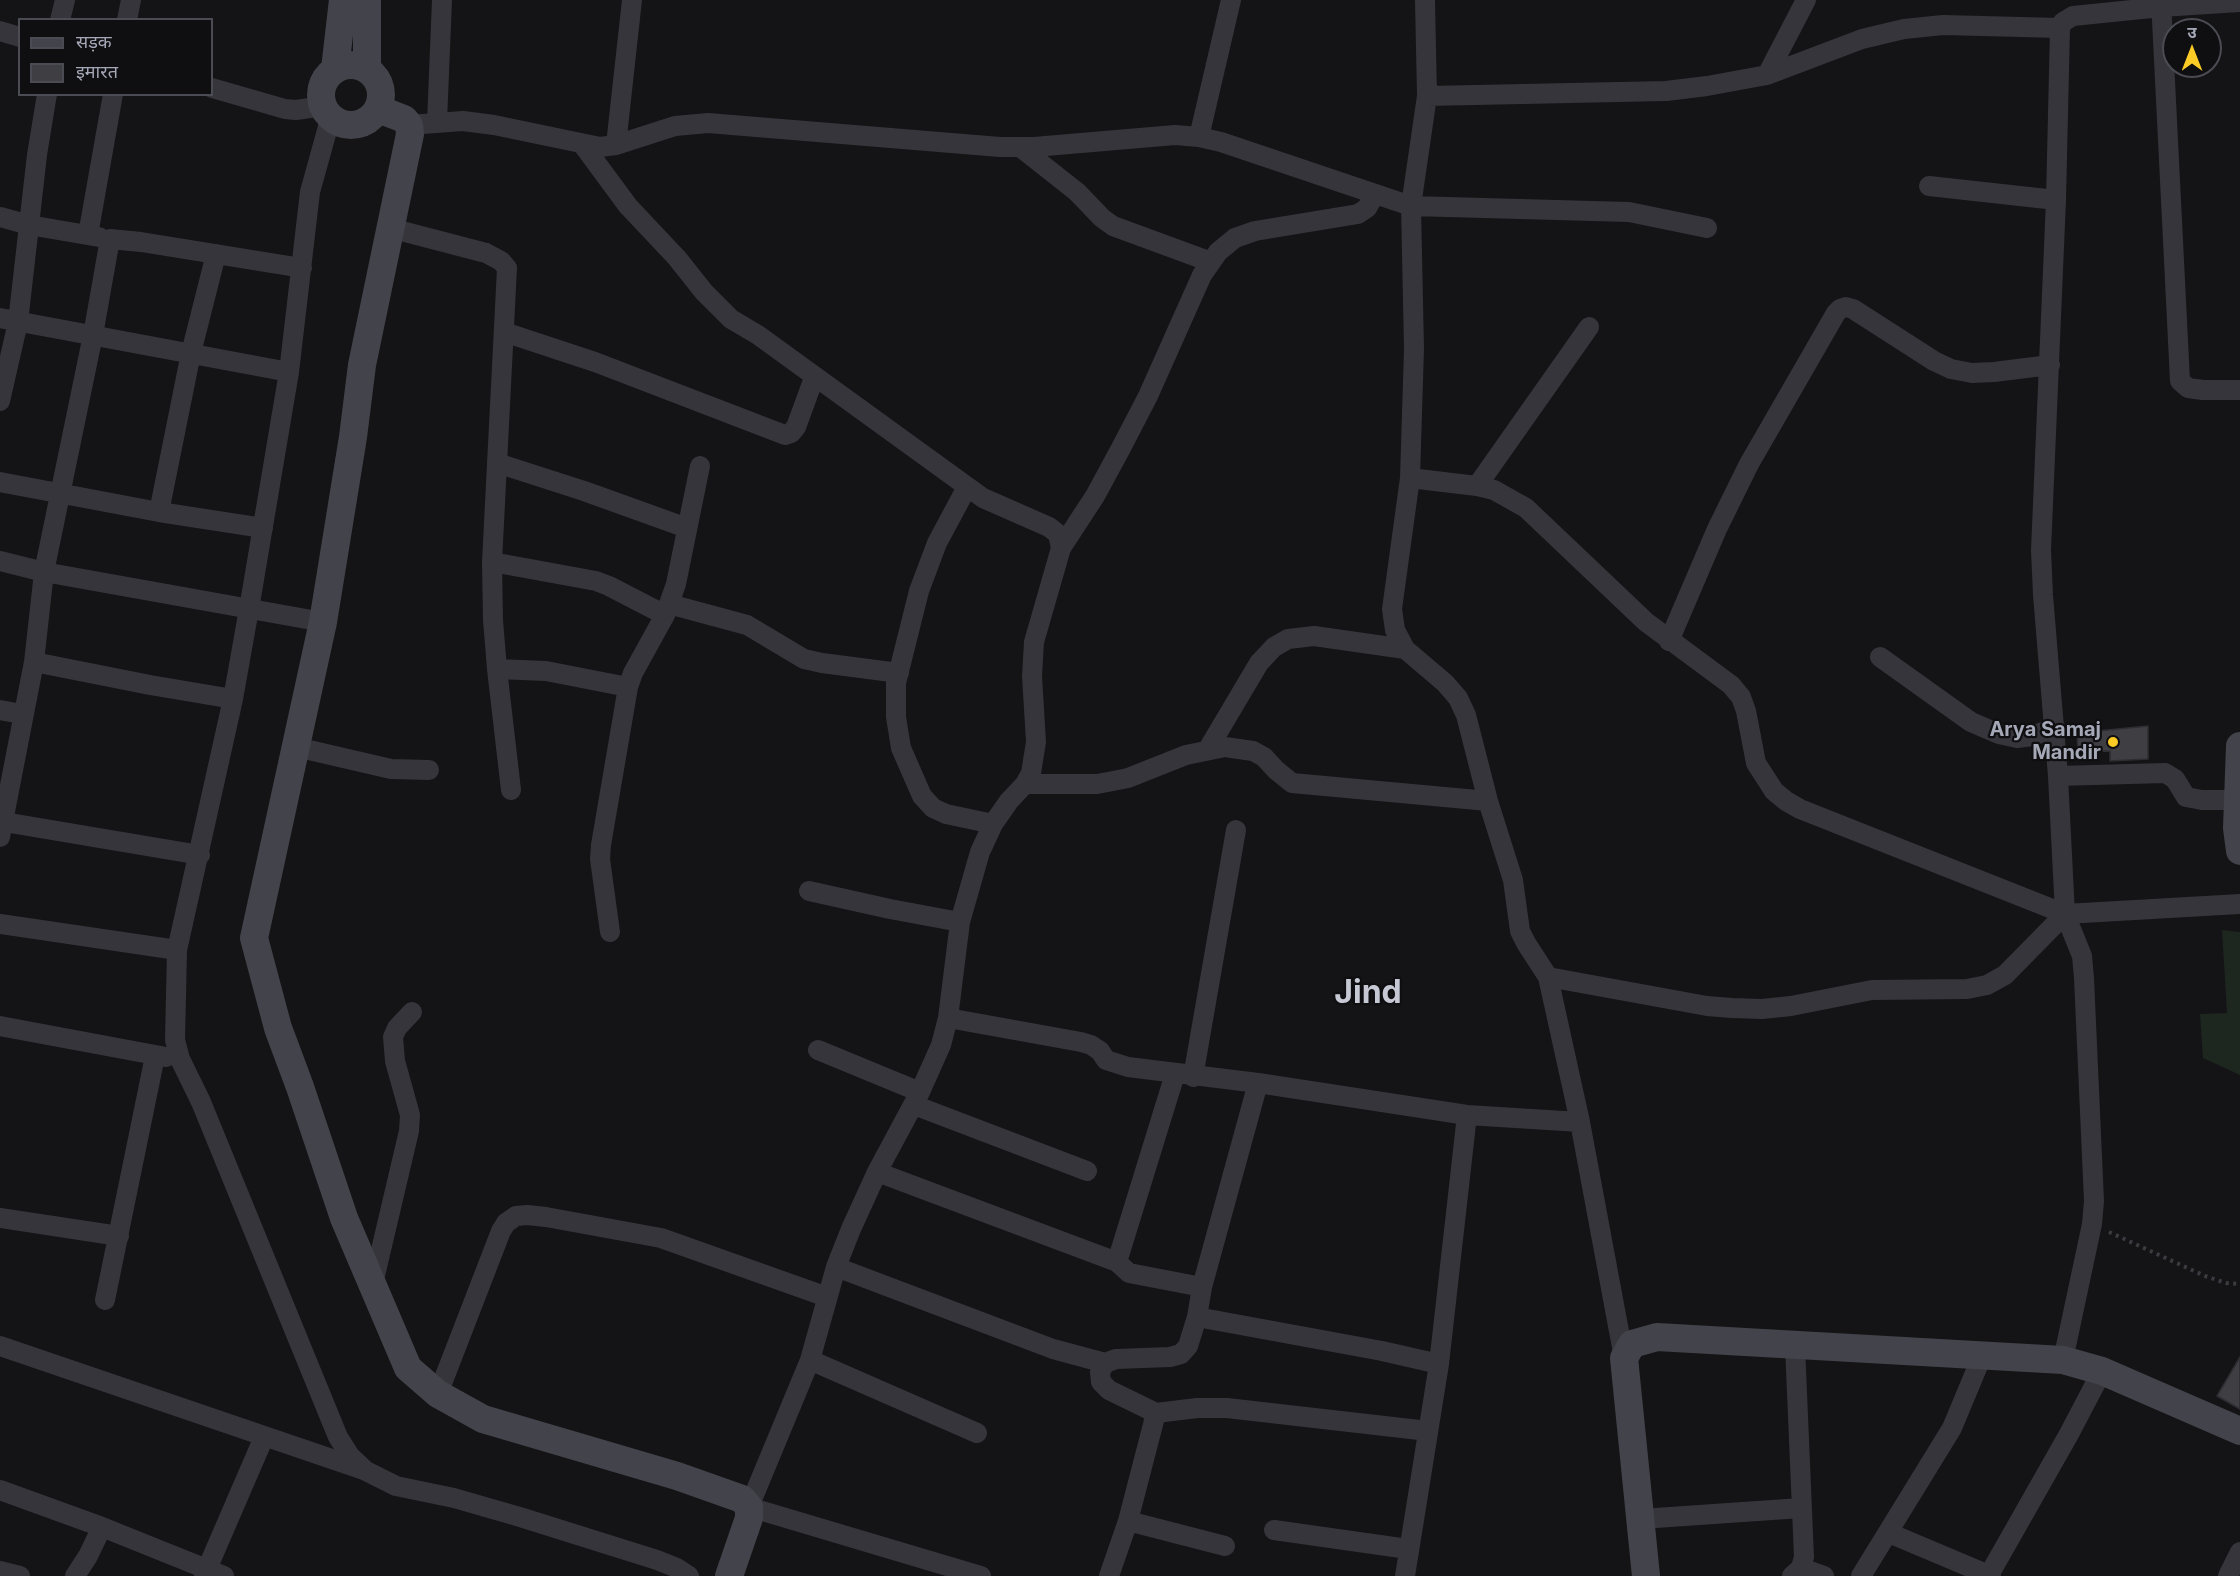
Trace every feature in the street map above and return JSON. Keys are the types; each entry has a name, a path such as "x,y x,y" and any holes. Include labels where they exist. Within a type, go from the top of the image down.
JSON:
{"main road":[{"path":"335,69 343,0"},
{"path":"367,0 368,69"},
{"path":"355,64 368,69 380,82 382,98 378,109 369,120 360,124 343,124 327,111 321,90 326,79 335,69 355,64"},
{"path":"378,109 404,119 409,125 410,134 362,365 353,437 323,622 254,938 278,1028 344,1218 408,1368 438,1394 483,1419 710,1486 742,1499 749,1507 747,1525 729,1576"},
{"path":"2240,746 2237,800 2240,851"},
{"path":"1646,1576 1624,1358 1632,1344 1657,1337 2063,1360 2102,1371 2240,1431"}],"street":[{"path":"60,18 65,0"},
{"path":"127,18 131,0"},
{"path":"437,122 442,0"},
{"path":"616,145 632,0"},
{"path":"1199,137 1231,0"},
{"path":"1425,0 1427,96 1411,206 1414,350 1410,478 1392,609 1395,630 1405,649 1445,683 1458,698 1466,715 1488,801 1511,872 1520,931 1548,977 1580,1122 1624,1358"},
{"path":"1767,75 1806,0"},
{"path":"1427,96 1666,91 1767,75 1862,39 1904,29 2068,15 2161,3 2240,2"},
{"path":"2161,3 2180,381 2188,388 2240,390"},
{"path":"2063,1360 2092,1224 2093,1174 2084,967 2066,914 2055,726 2041,550 2056,200 2068,15"},
{"path":"0,31 18,36"},
{"path":"213,88 285,109 327,111 310,192 289,372 233,699 177,950 175,1040 180,1059 201,1102 338,1437 350,1456 366,1471"},
{"path":"0,401 9,320 29,225 47,96"},
{"path":"88,235 113,96"},
{"path":"409,125 463,121 494,125 600,147 616,145 675,126 708,123 957,145 1020,147 1175,135 1221,142 1411,206 1629,212 1707,228"},
{"path":"583,145 627,207 677,258 731,319 758,335 814,378 968,487 1000,506 1049,527 1058,534 1060,548"},
{"path":"1020,147 1077,192 1113,226 1211,262"},
{"path":"1929,186 2056,200"},
{"path":"981,1576 749,1507 810,1360 836,1267 877,1172 917,1098 941,1045 948,1018 960,922 974,869 993,824 1009,801 1026,784 1032,773 1036,742 1032,676 1034,642 1060,548 1095,496 1121,448 1148,396 1202,275 1218,252 1235,238 1276,226 1358,214 1367,208 1375,194"},
{"path":"0,217 29,225 110,239 302,268"},
{"path":"390,228 486,253 501,261 507,268 492,562 497,669 511,790"},
{"path":"110,239 93,335 44,572 34,662 22,714 2,829 200,855"},
{"path":"159,512 191,353 216,254"},
{"path":"1669,641 1717,529 1749,464 1840,309 1846,307 1853,309 1934,361 1951,369 1972,373 2050,365"},
{"path":"9,320 289,372"},
{"path":"1477,486 1588,327"},
{"path":"504,332 595,362 785,435 791,433 796,427 814,378"},
{"path":"497,463 687,528"},
{"path":"610,932 600,859 601,845 628,687 633,673 667,610 676,584 700,466"},
{"path":"1410,478 1494,490 1526,508 1646,622 1731,686 1741,697 1756,763 1774,791 1786,801 1818,817 2066,914 2240,904"},
{"path":"0,482 159,512 263,528"},
{"path":"968,487 937,543 920,591 896,683 896,717 901,748 922,796 933,808 946,814 993,824"},
{"path":"0,561 44,572 323,622"},
{"path":"492,562 596,581 667,610 747,625 804,659 899,673"},
{"path":"1208,749 1259,663 1274,646 1288,639 1314,636 1405,649"},
{"path":"1881,657 1971,722 2000,734 2018,738 2033,736 2055,726"},
{"path":"34,662 150,686 233,699"},
{"path":"497,669 546,671 628,687"},
{"path":"0,710 22,714"},
{"path":"296,747 391,769 429,770"},
{"path":"1026,784 1096,784 1113,781 1128,778 1186,755 1225,747 1253,751 1292,783 1488,801"},
{"path":"2058,776 2165,773 2175,779 2186,797 2202,800 2237,800"},
{"path":"1117,1262 1184,1075 1236,830"},
{"path":"809,891 960,922"},
{"path":"1548,977 1707,1006 1762,1009 1791,1006 1872,990 1967,989 1987,986 2006,975 2066,914"},
{"path":"0,924 177,950"},
{"path":"373,1284 409,1131 410,1115 395,1061 393,1036 397,1028 412,1012"},
{"path":"948,1018 1081,1042 1100,1051 1112,1064 1258,1083 1467,1115 1580,1122"},
{"path":"0,1026 180,1059"},
{"path":"818,1050 917,1098 1087,1171"},
{"path":"105,1300 155,1056"},
{"path":"836,1267 1053,1349 1105,1363 1116,1359 1170,1358 1181,1354 1188,1346 1197,1317 1202,1287 1258,1083"},
{"path":"1405,1576 1439,1364 1467,1115"},
{"path":"877,1172 1117,1262 1129,1273 1202,1287"},
{"path":"438,1394 501,1231 506,1223 516,1216 546,1217 661,1238 827,1297"},
{"path":"0,1218 119,1236"},
{"path":"1197,1317 1382,1351 1439,1364"},
{"path":"0,1346 366,1471 396,1486 454,1498 657,1560 689,1576"},
{"path":"1795,1346 1804,1557 1796,1572 1824,1576"},
{"path":"1861,1576 1952,1428 1982,1356"},
{"path":"810,1360 977,1433"},
{"path":"1105,1363 1100,1372 1101,1382 1108,1390 1156,1413 1197,1408 1227,1408 1428,1431"},
{"path":"1889,1533 1990,1576 2102,1371"},
{"path":"1109,1576 1128,1521 1156,1413"},
{"path":"0,1490 102,1527 211,1574 264,1437"},
{"path":"1641,1520 1801,1508"},
{"path":"1128,1521 1225,1546"},
{"path":"75,1576 102,1527"},
{"path":"1274,1530 1408,1549"},
{"path":"2228,1576 2240,1552"},
{"path":"0,1571 20,1576"}],"path":[{"path":"2092,1224 2205,1276 2240,1284"}],"shaded area":[{"path":"2222,930 2240,932 2240,1075 2203,1058 2200,1014 2227,1013"}],"building":[{"name":"Arya Samaj Mandir","path":"2148,726 2148,759 2110,761 2110,751 2078,752 2077,733"},
{"path":"2240,1357 2240,1409 2217,1396"}],"place":[{"name":"Arya Samaj Mandir","path":"2113,742"}],"district":[{"name":"Jind","path":"1368,993"}]}
